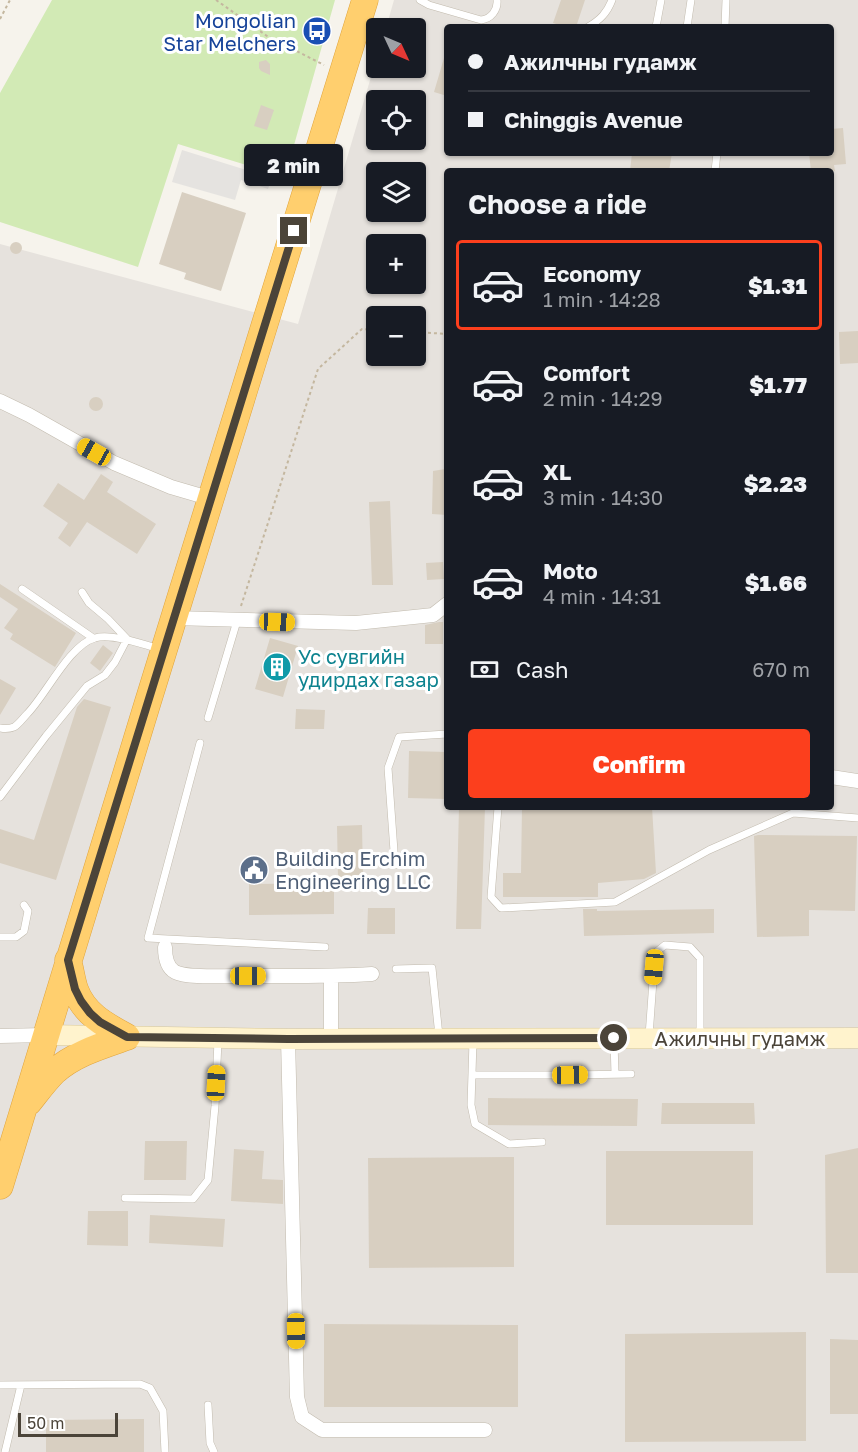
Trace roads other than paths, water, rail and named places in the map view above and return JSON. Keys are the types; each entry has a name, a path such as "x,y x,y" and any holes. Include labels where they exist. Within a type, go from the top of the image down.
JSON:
{"highway":[{"path":"0,1186 365,0"},
{"path":"68,960 75,989 90,1013 100,1022 127,1037"},
{"path":"23,1109 54,1073 69,1061 90,1050 127,1037"}],"main road":[{"name":"Ажилчны гудамж","path":"45,1035 288,1039 858,1038"}],"street":[{"path":"0,401 114,463 171,487 212,499"},
{"path":"173,618 356,623 433,615 444,606"},
{"path":"834,777 858,781"},
{"path":"165,947 166,960 170,968 185,974 206,976 372,974"},
{"path":"331,976 331,1039"},
{"path":"0,1036 45,1035"},
{"path":"288,1039 297,1397 302,1417 322,1430 485,1430"}],"lane":[{"path":"420,0 429,5 481,20 492,16 498,3 497,0"},
{"path":"593,24 608,11 612,0"},
{"path":"657,24 661,0"},
{"path":"687,24 691,0"},
{"path":"725,24 726,0"},
{"path":"22,589 93,638"},
{"path":"82,592 89,603 127,639"},
{"path":"208,718 237,621"},
{"path":"0,728 9,728 17,724 34,707 78,647 93,638 127,639 164,650"},
{"path":"0,798 46,736 87,687 105,675 127,639"},
{"path":"395,865 388,768 399,737 444,734"},
{"path":"200,743 148,938 325,947"},
{"path":"498,810 491,897 501,908 615,902 709,850 793,813 858,818"},
{"path":"0,937 16,937 24,931 28,910 24,905"},
{"path":"649,1038 655,953 665,945 690,947 699,958 700,1038"},
{"path":"396,969 432,968 439,1039"},
{"path":"125,1198 193,1199 208,1180 218,1038"},
{"path":"614,1038 615,1074"},
{"path":"473,1039 471,1105 475,1124 509,1144 542,1142"},
{"path":"570,1075 631,1074"},
{"path":"472,1075 560,1075"},
{"path":"0,1385 140,1384 150,1388 163,1411 165,1452"},
{"path":"5,1452 21,1385"},
{"path":"208,1405 210,1443 214,1452"},
{"path":"8,1441 10,1452"}],"place":[{"name":"Mongolian Star Melchers","path":"317,31"},
{"name":"Ус сувгийн удирдах газар","path":"277,667"},
{"name":"Building Erchim Engineering LLC","path":"254,870"}]}
